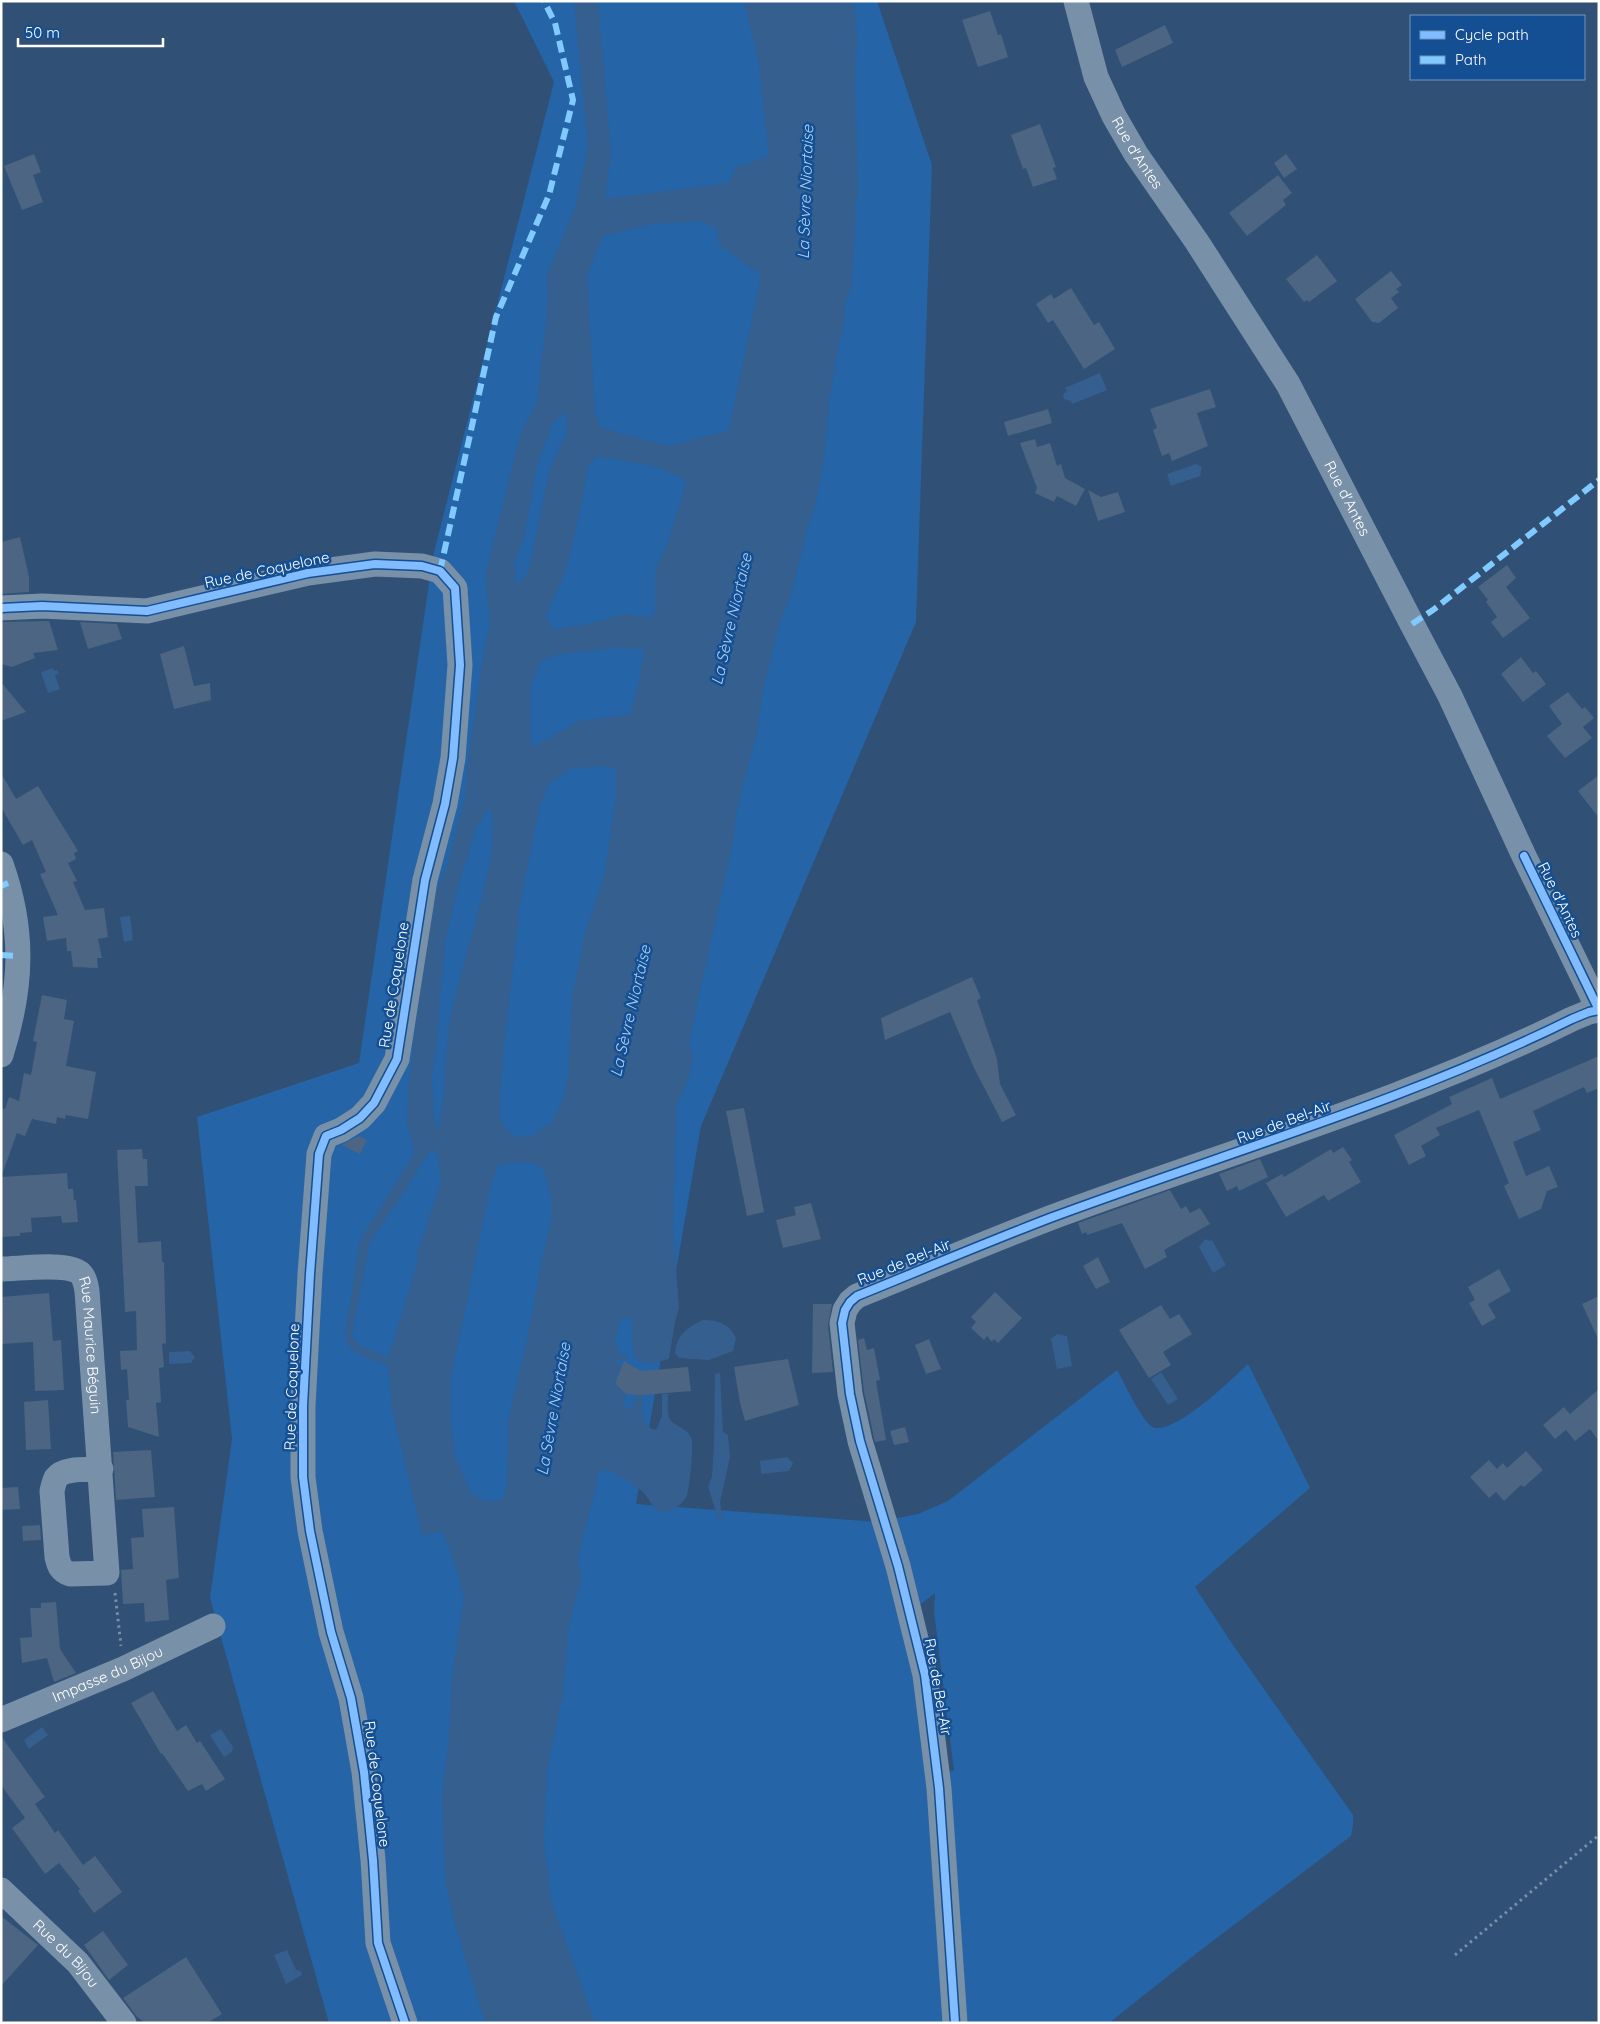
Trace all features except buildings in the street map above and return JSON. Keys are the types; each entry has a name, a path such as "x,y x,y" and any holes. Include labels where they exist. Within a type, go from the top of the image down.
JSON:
{"street":[{"name":"Rue d'Antes","path":"1076,1 1096,77 1114,116 1136,154 1197,242 1288,384 1450,696 1524,856 1599,1010"},
{"name":"Rue de Coquelone","path":"1,608 42,606 147,611 308,573 375,564 422,566 440,571 455,588 460,665 453,758 445,804 425,880 397,1059 374,1103 360,1118 341,1130 326,1136 319,1154 303,1406 303,1477 310,1531 331,1632 352,1698 364,1772 373,1860 378,1943 405,2023"},
{"path":"1,864 12,900 18,937 19,962 16,997 1,1055"},
{"name":"Rue de Bel-Air","path":"955,2023 939,1788 925,1675 898,1566 860,1441 850,1394 842,1323 845,1310 850,1302 857,1296 1049,1218 1234,1155 1402,1093 1497,1054 1572,1019 1599,1010"},
{"name":"Rue Maurice Béguin","path":"1,1269 62,1267 80,1274 85,1280 101,1468 107,1572"},
{"path":"101,1468 66,1472 56,1479 52,1491 57,1557 60,1566 65,1572 70,1574 107,1572"},
{"name":"Impasse du Bijou","path":"1,1720 124,1669 213,1626"},
{"name":"Rue du Bijou","path":"1,1890 78,1963 124,2023"}],"path":[{"path":"107,1572 114,1587 124,1669"},
{"path":"1455,1955 1599,1835"}],"shaded area":[{"path":"514,1 877,1 932,165 916,622 701,1126 636,1504 878,1522 918,1514 948,1501 1117,1370 1147,1422 1151,1426 1160,1428 1186,1416 1216,1393 1248,1364 1310,1488 1195,1587 1233,1645 1353,1815 1351,1836 1197,1953 1109,2023 329,2023 210,1598 232,1439 197,1117 359,1063 433,556 554,82","holes":["935,1593 934,1612 954,1771 930,1773 920,1706 900,1604 921,1604"]}],"water":[{"name":"La Sèvre Niortaise","path":"574,1 598,1 611,152 605,199 728,183 737,167 769,156 759,63 744,1 854,1 857,32 855,81 858,192 855,208 856,220 851,286 846,300 843,329 836,357 824,458 816,503 807,529 792,592 780,622 763,690 757,733 737,808 733,843 689,1040 693,1059 689,1077 676,1106 673,1228 679,1308 669,1359 653,1363 640,1362 633,1355 632,1319 620,1318 615,1345 618,1345 618,1354 628,1355 627,1359 617,1360 617,1363 622,1365 615,1383 626,1394 625,1408 631,1409 636,1395 642,1395 645,1421 647,1425 656,1430 662,1416 662,1394 668,1394 669,1417 691,1436 692,1452 688,1490 686,1498 681,1504 671,1511 664,1512 657,1509 643,1492 624,1478 602,1469 598,1473 578,1557 578,1567 582,1572 569,1628 562,1699 547,1770 544,1843 551,1901 595,2023 485,2023 455,1924 446,1884 442,1799 449,1736 452,1678 464,1597 457,1570 443,1532 422,1535 392,1408 388,1365 356,1352 347,1342 345,1335 360,1240 415,1152 407,1124 409,1082 423,956 430,905 447,866 466,793 466,776 483,657 490,623 486,572 521,432 537,402 548,303 547,275 576,205 588,145","holes":["701,221 717,229 719,245 761,275 729,430 668,446 601,428 595,413 587,278 597,249 604,236 652,224","566,412 567,433 549,472 528,573 519,584 514,580 516,573 514,564 525,534 537,464 553,422","597,456 653,466 687,480 668,542 655,570 655,611 651,618 625,614 589,624 553,629 546,616 567,567 584,493 587,467","615,648 644,649 639,682 630,715 578,721 536,746 531,745 530,688 540,662 555,655","600,766 616,769 616,795 604,878 585,933 572,998 568,1077 563,1099 552,1122 530,1137 513,1136 502,1124 499,1111 503,1056 520,904 539,809 548,784 570,769","490,807 493,831 491,856 452,1012 447,1039 443,1103 438,1129 434,1120 432,1077 437,1044 446,938 457,890 477,826","433,1150 437,1152 441,1182 418,1251 417,1265 388,1358 358,1345 352,1335 370,1242 428,1153","513,1162 533,1163 543,1168 551,1196 551,1222 542,1259 527,1341 509,1416 507,1483 503,1500 487,1501 471,1494 455,1456 451,1423 451,1378 491,1184 498,1166"]},
{"path":"1100,373 1107,390 1072,404 1071,401 1064,399 1063,395 1067,390 1065,388"},
{"path":"1196,464 1202,467 1200,476 1171,486 1167,474"},
{"path":"53,668 59,674 55,675 60,689 48,693 41,672"},
{"path":"130,916 133,940 124,942 120,917"},
{"path":"1205,1239 1212,1240 1226,1265 1213,1273 1199,1247"},
{"path":"703,1320 718,1322 730,1329 736,1338 733,1351 709,1360 679,1358 675,1353 681,1336 692,1326"},
{"path":"1057,1334 1067,1336 1072,1366 1057,1369 1051,1339"},
{"path":"190,1351 195,1357 191,1363 169,1364 169,1352"},
{"path":"1161,1372 1178,1399 1168,1405 1151,1379"},
{"path":"720,1373 723,1432 728,1435 730,1457 720,1502 723,1523 718,1518 708,1487 712,1476 714,1445 715,1374"},
{"path":"787,1457 793,1463 789,1471 761,1474 760,1461"},
{"path":"42,1727 48,1735 29,1749 24,1740"},
{"path":"221,1729 233,1747 232,1752 224,1757 210,1735"},
{"path":"287,1950 296,1970 301,1971 302,1975 286,1984 274,1955"}],"marked path":[{"path":"440,571 496,317 549,195 573,100 555,23 544,1"},
{"path":"1412,624 1433,610 1599,480"},
{"path":"1,886 8,883"},
{"path":"1,955 19,956"}],"cycle path":[{"path":"1,608 42,606 147,611 308,573 375,564 422,566 440,571 455,588 460,665 453,758 445,804 425,880 397,1059 374,1103 360,1118 341,1130 326,1136 319,1154 303,1406 303,1477 310,1531 331,1632 351,1698 364,1772 373,1860 378,1943 405,2023"},
{"path":"1524,856 1599,1010"},
{"path":"955,2023 939,1788 925,1675 898,1566 860,1441 850,1394 842,1323 845,1310 850,1302 857,1296 1026,1227 1379,1101 1509,1049 1572,1019 1599,1010"}]}
